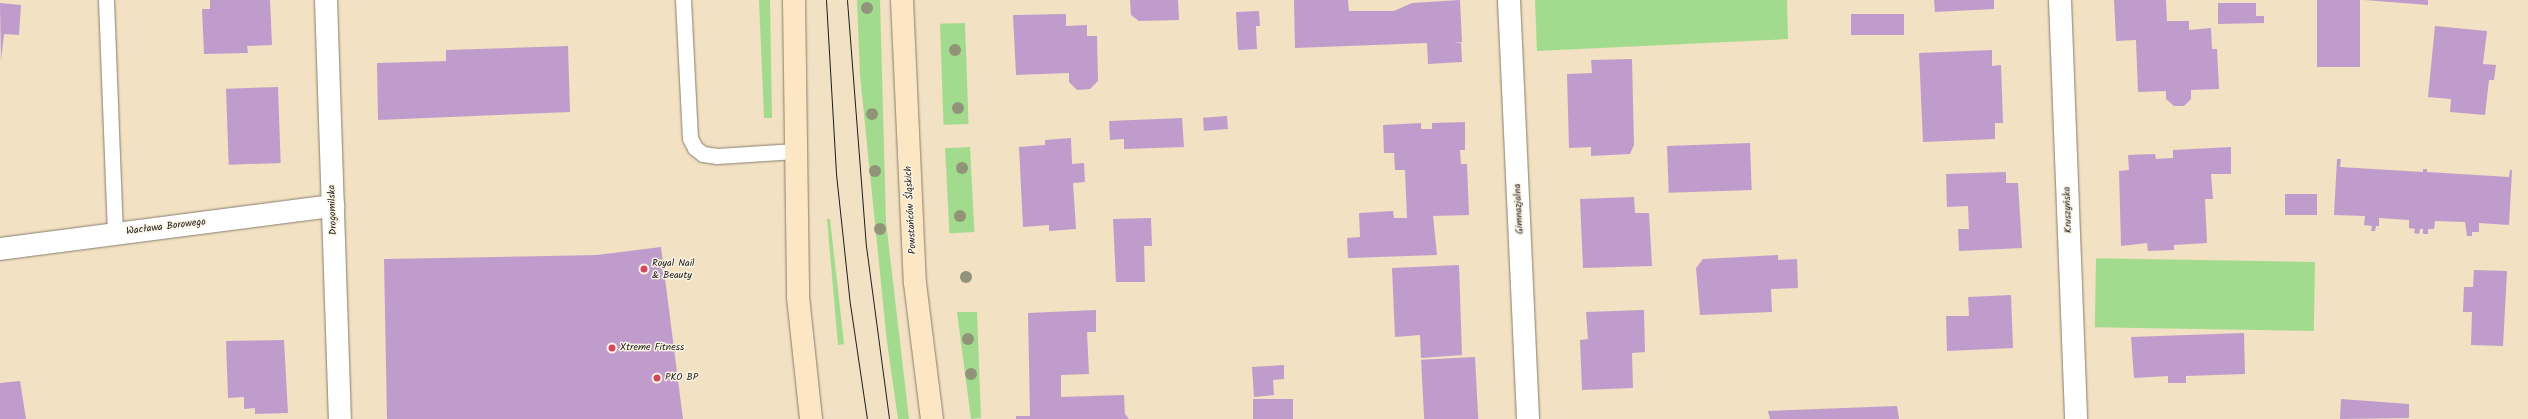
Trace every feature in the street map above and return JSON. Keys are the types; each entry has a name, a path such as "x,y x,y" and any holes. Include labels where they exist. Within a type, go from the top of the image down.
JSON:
{"main road":[{"path":"794,0 798,297 811,419"},
{"name":"Powstańców Śląskich","path":"902,0 915,283 932,419"}],"street":[{"name":"Drogomilska","path":"326,0 340,419"},
{"name":"Gimnazjalna","path":"1509,0 1528,419"},
{"name":"Kruszyńska","path":"2060,0 2076,419"},
{"name":"Wacława Borowego","path":"0,249 333,206"}],"lane":[{"path":"106,0 115,233"},
{"path":"683,0 690,138 695,148 703,154 717,156 796,151"}],"green space":[{"path":"759,0 770,0 772,118 764,118"},
{"path":"857,0 880,0 886,222 909,419 898,419 887,342 860,75"},
{"path":"1535,0 1787,0 1788,39 1537,51"},
{"path":"965,23 969,124 944,125 940,24"},
{"path":"970,147 974,232 949,233 945,148"},
{"path":"827,219 830,219 844,344 838,345"},
{"path":"2096,258 2315,262 2314,331 2095,327"},
{"path":"957,312 977,312 981,418 971,419"}],"building":[{"path":"210,0 270,0 272,45 247,46 248,53 204,54 202,9 210,9"},
{"path":"1130,0 1178,0 1179,20 1139,21 1131,15"},
{"path":"1294,0 1348,0 1349,11 1394,11 1412,3 1460,0 1462,42 1453,43 1461,43 1462,62 1428,64 1427,43 1295,48"},
{"path":"1934,0 1994,0 1994,9 1935,12"},
{"path":"2114,0 2166,0 2167,21 2189,21 2189,30 2211,28 2212,49 2217,49 2219,89 2191,90 2191,99 2184,106 2174,106 2166,99 2166,91 2138,92 2136,40 2116,41"},
{"path":"2317,0 2360,0 2360,67 2317,67"},
{"path":"2364,0 2428,0 2428,5"},
{"path":"0,3 21,5 19,35 4,34 1,61"},
{"path":"2218,3 2256,3 2256,16 2264,16 2264,23 2218,24"},
{"path":"1259,11 1260,26 1256,26 1257,49 1238,50 1236,12"},
{"path":"1066,14 1066,26 1087,25 1087,36 1097,36 1098,81 1090,89 1077,90 1069,82 1069,73 1016,75 1013,15"},
{"path":"1851,14 1904,14 1904,35 1851,35"},
{"path":"2435,26 2487,31 2483,64 2496,65 2494,80 2489,80 2485,115 2450,112 2451,99 2428,97"},
{"path":"568,46 570,112 378,120 377,63 446,61 446,50"},
{"path":"1992,50 1992,66 2001,65 2002,93 2003,123 1995,123 1995,139 1923,142 1919,53"},
{"path":"1632,59 1634,145 1630,154 1591,156 1591,147 1569,148 1567,74 1592,73 1591,60"},
{"path":"278,87 281,163 229,165 226,89"},
{"path":"1227,116 1228,129 1204,131 1203,118"},
{"path":"1182,118 1184,147 1124,149 1124,139 1110,140 1109,121"},
{"path":"1465,122 1465,150 1460,150 1461,164 1467,164 1469,215 1433,216 1437,255 1348,258 1347,238 1360,237 1359,213 1393,211 1394,218 1407,218 1405,170 1395,170 1394,153 1384,153 1383,125 1421,123 1421,129 1432,129 1432,123"},
{"path":"1071,138 1072,164 1084,163 1085,182 1073,183 1076,229 1049,231 1049,225 1023,227 1019,147 1045,145 1045,140"},
{"path":"1750,143 1752,190 1669,193 1667,146"},
{"path":"2231,147 2231,174 2211,174 2213,199 2205,199 2207,243 2174,245 2174,250 2148,251 2147,243 2121,246 2119,171 2129,170 2128,155 2155,154 2156,159 2173,158 2173,150"},
{"path":"2337,159 2341,159 2340,167 2423,172 2423,169 2427,169 2427,172 2509,177 2510,170 2512,170 2509,225 2479,223 2479,232 2472,232 2472,236 2467,236 2465,222 2435,221 2434,229 2428,229 2428,234 2423,234 2423,229 2420,229 2419,234 2414,233 2415,229 2409,228 2409,220 2379,218 2379,226 2376,226 2375,231 2371,231 2372,226 2364,225 2365,216 2334,215"},
{"path":"2006,172 2006,183 2018,183 2022,248 1959,251 1958,229 1969,229 1968,206 1947,207 1946,174"},
{"path":"2285,194 2317,194 2317,215 2285,215"},
{"path":"1634,197 1635,213 1649,213 1652,266 1583,268 1580,199"},
{"path":"1151,218 1152,246 1144,246 1145,282 1116,282 1113,219"},
{"path":"661,247 683,419 387,419 384,259 597,255"},
{"path":"1778,255 1778,260 1797,259 1798,288 1771,289 1772,312 1700,315 1696,268 1703,259"},
{"path":"1459,265 1462,355 1421,358 1420,335 1395,337 1392,268"},
{"path":"2474,270 2507,271 2503,346 2471,345 2472,312 2463,312 2464,287 2473,287"},
{"path":"2011,295 2013,348 1947,351 1946,316 1969,316 1968,297"},
{"path":"1096,310 1096,332 1087,332 1089,374 1061,375 1061,397 1124,395 1125,414 1129,419 1016,419 1016,416 1030,416 1028,313"},
{"path":"1644,310 1645,352 1632,353 1633,388 1582,390 1580,340 1588,339 1586,312"},
{"path":"2244,333 2245,374 2186,376 2186,383 2168,383 2168,376 2134,378 2131,337"},
{"path":"284,340 288,413 255,414 255,408 244,409 244,397 228,398 226,341"},
{"path":"1475,357 1478,419 1424,419 1421,360"},
{"path":"1284,365 1284,379 1273,380 1274,395 1254,397 1252,367"},
{"path":"20,381 26,419 0,419 0,383"},
{"path":"1253,399 1293,399 1293,419 1253,419"},
{"path":"2341,399 2409,404 2409,418 2340,419"},
{"path":"1897,406 1899,419 1770,419 1768,411"}],"tram line":[{"path":"826,0 836,174 850,304 867,419"},
{"path":"847,0 866,246 889,419"}],"place":[{"name":"Royal Nail & Beauty","path":"644,269"},
{"name":"Xtreme Fitness","path":"612,348"},
{"name":"PKO BP","path":"657,378"}]}
